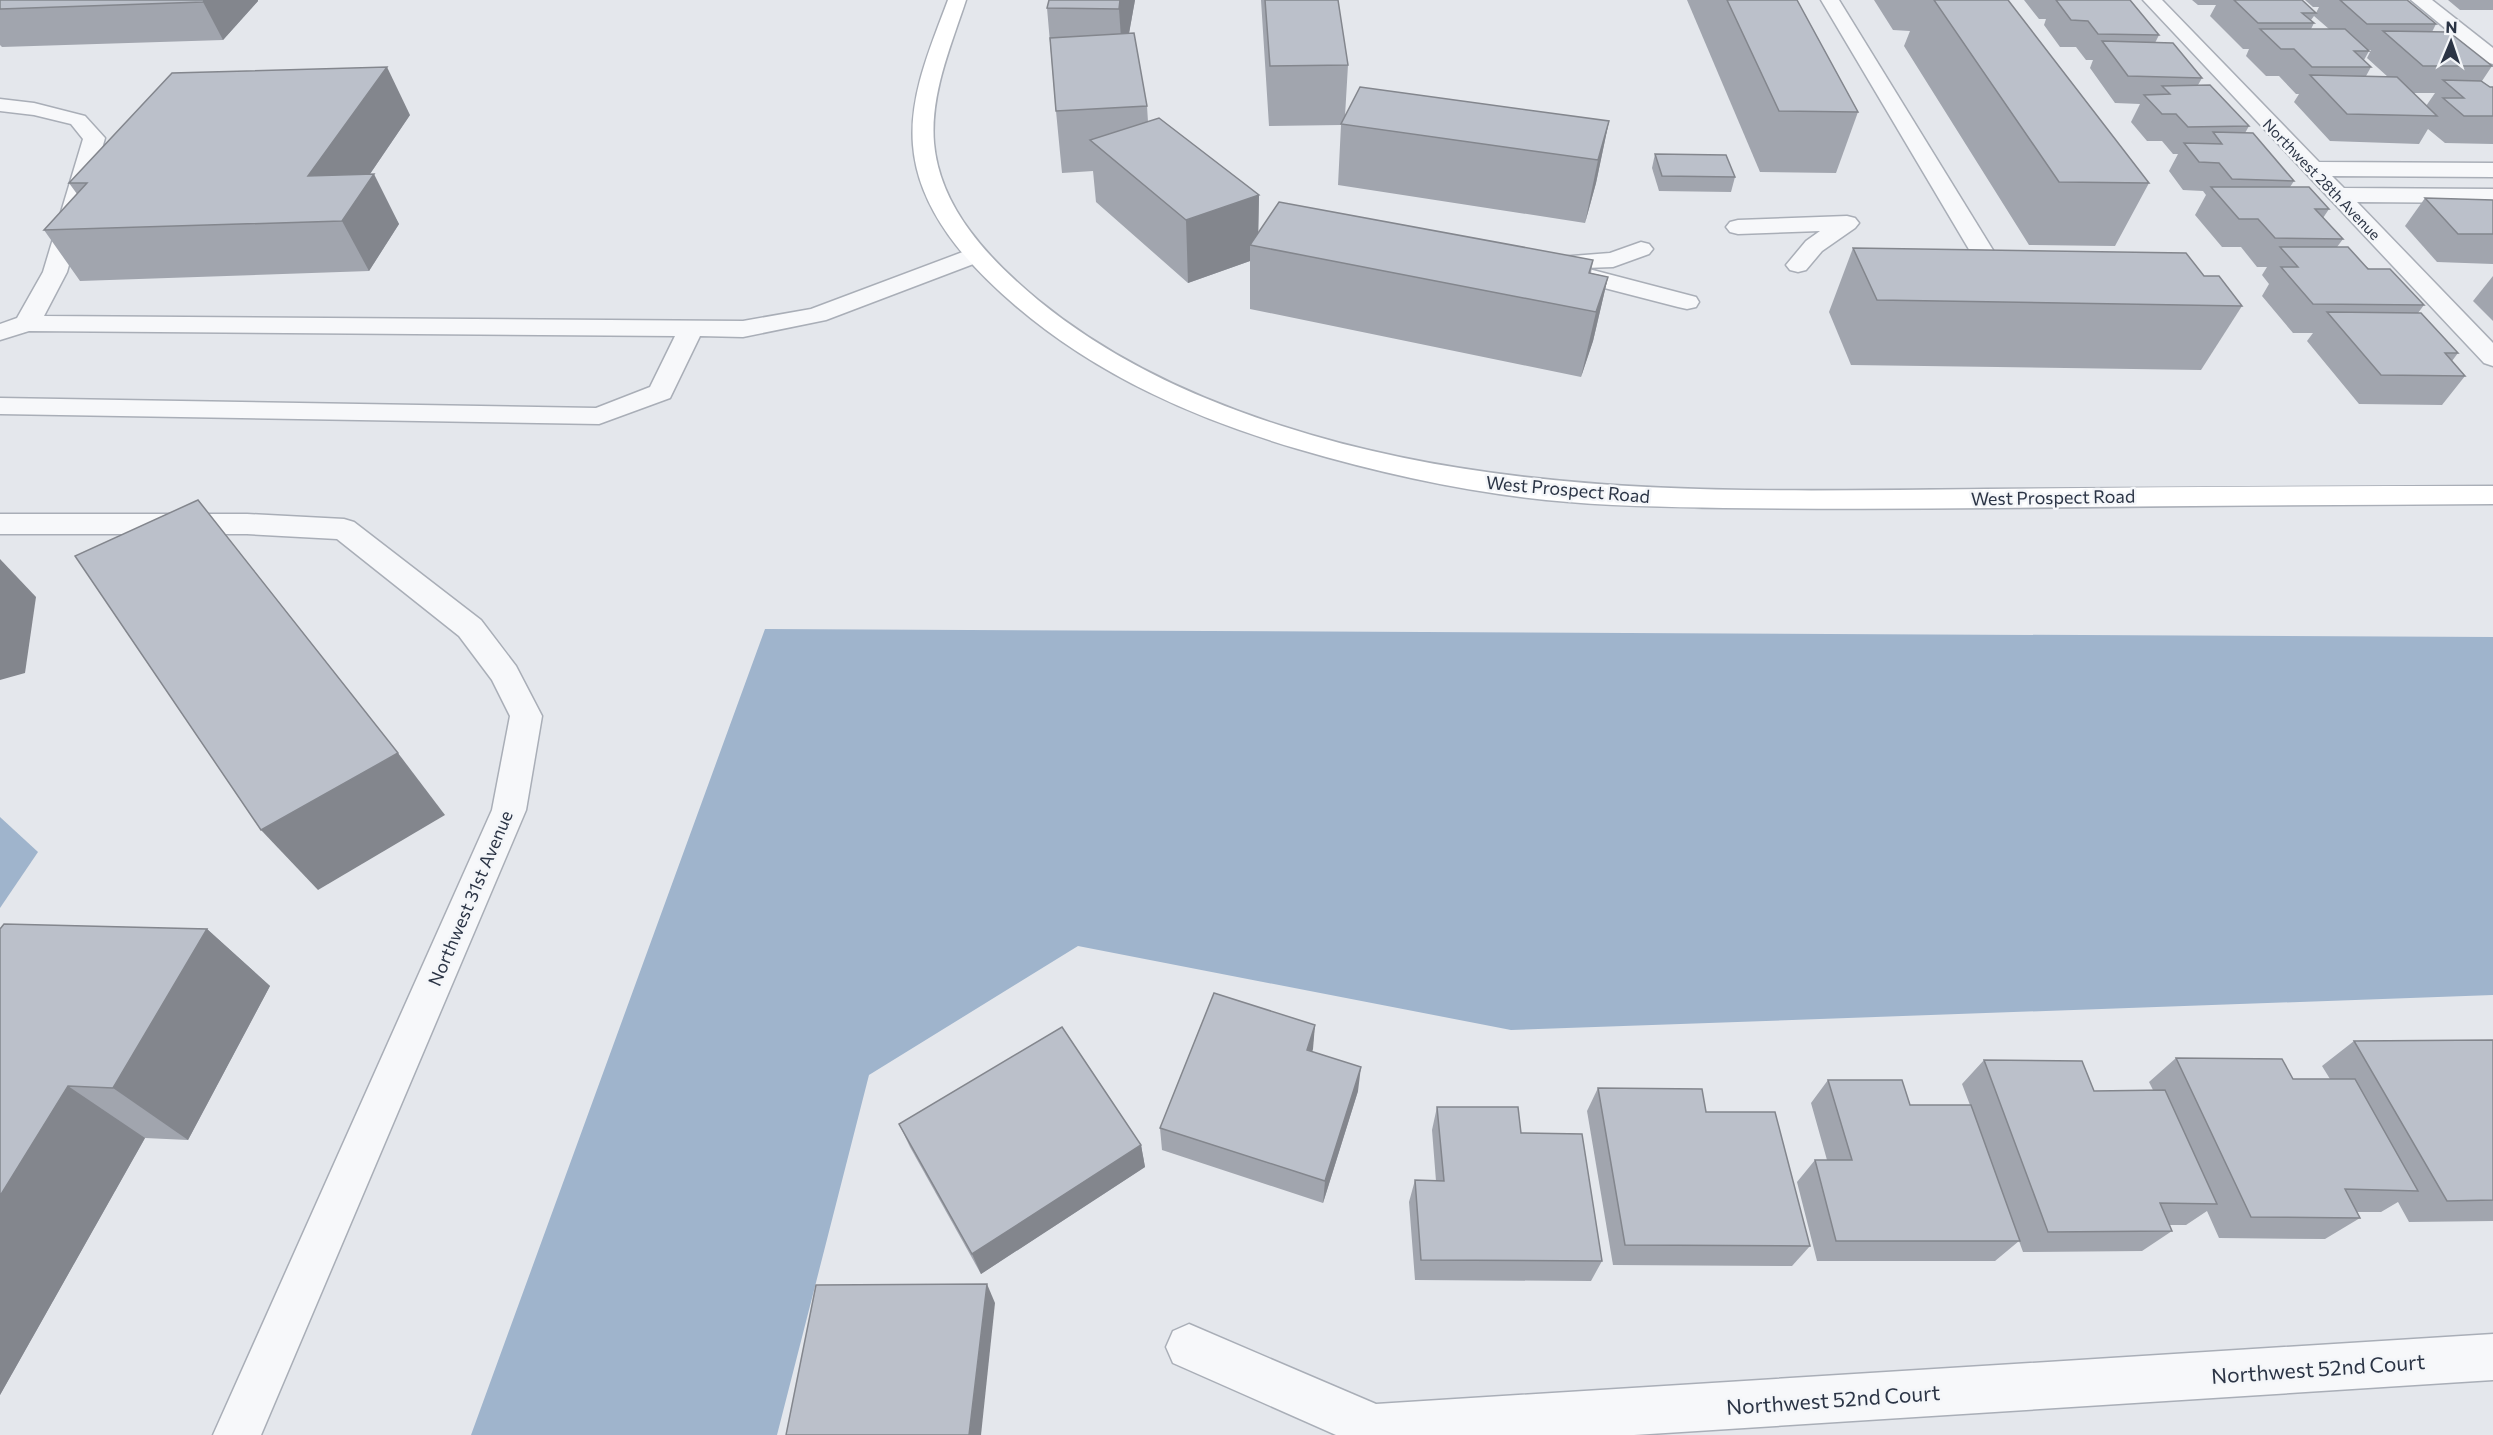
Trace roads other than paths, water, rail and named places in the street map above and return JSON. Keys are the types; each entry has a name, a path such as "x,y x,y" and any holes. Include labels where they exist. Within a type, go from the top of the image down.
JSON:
{"main road":[{"name":"West Prospect Road","path":"957,0 925,95 924,145 926,162 937,195 976,255 992,273 1062,333 1129,373 1170,393 1244,423 1359,457 1467,480 1593,494 1752,499 2493,495"}],"street":[{"path":"1830,0 1992,268"},
{"name":"Northwest 28th Avenue","path":"2152,0 2493,358"},
{"path":"2420,0 2493,58"},
{"path":"0,105 34,109 78,120 94,138 55,272 27,323"},
{"path":"2312,169 2493,170"},
{"path":"2337,195 2493,196"},
{"path":"1738,227 1848,223 1814,246 1798,265"},
{"path":"1641,249 1613,260 1541,262 1687,302"},
{"path":"0,332 27,323 743,329 817,315 976,255"},
{"path":"0,406 599,416 661,392 691,329"},
{"name":"Northwest 31st Avenue","path":"0,524 247,524 344,529 470,628 505,674 526,716 509,810 237,1435"},
{"name":"Northwest 52nd Court","path":"1189,1347 1376,1428 2493,1357"}],"water":[{"path":"765,629 2493,637 2493,995 1511,1030 1078,946 869,1075 777,1435 471,1435"},
{"path":"0,817 38,852 0,908"}]}
